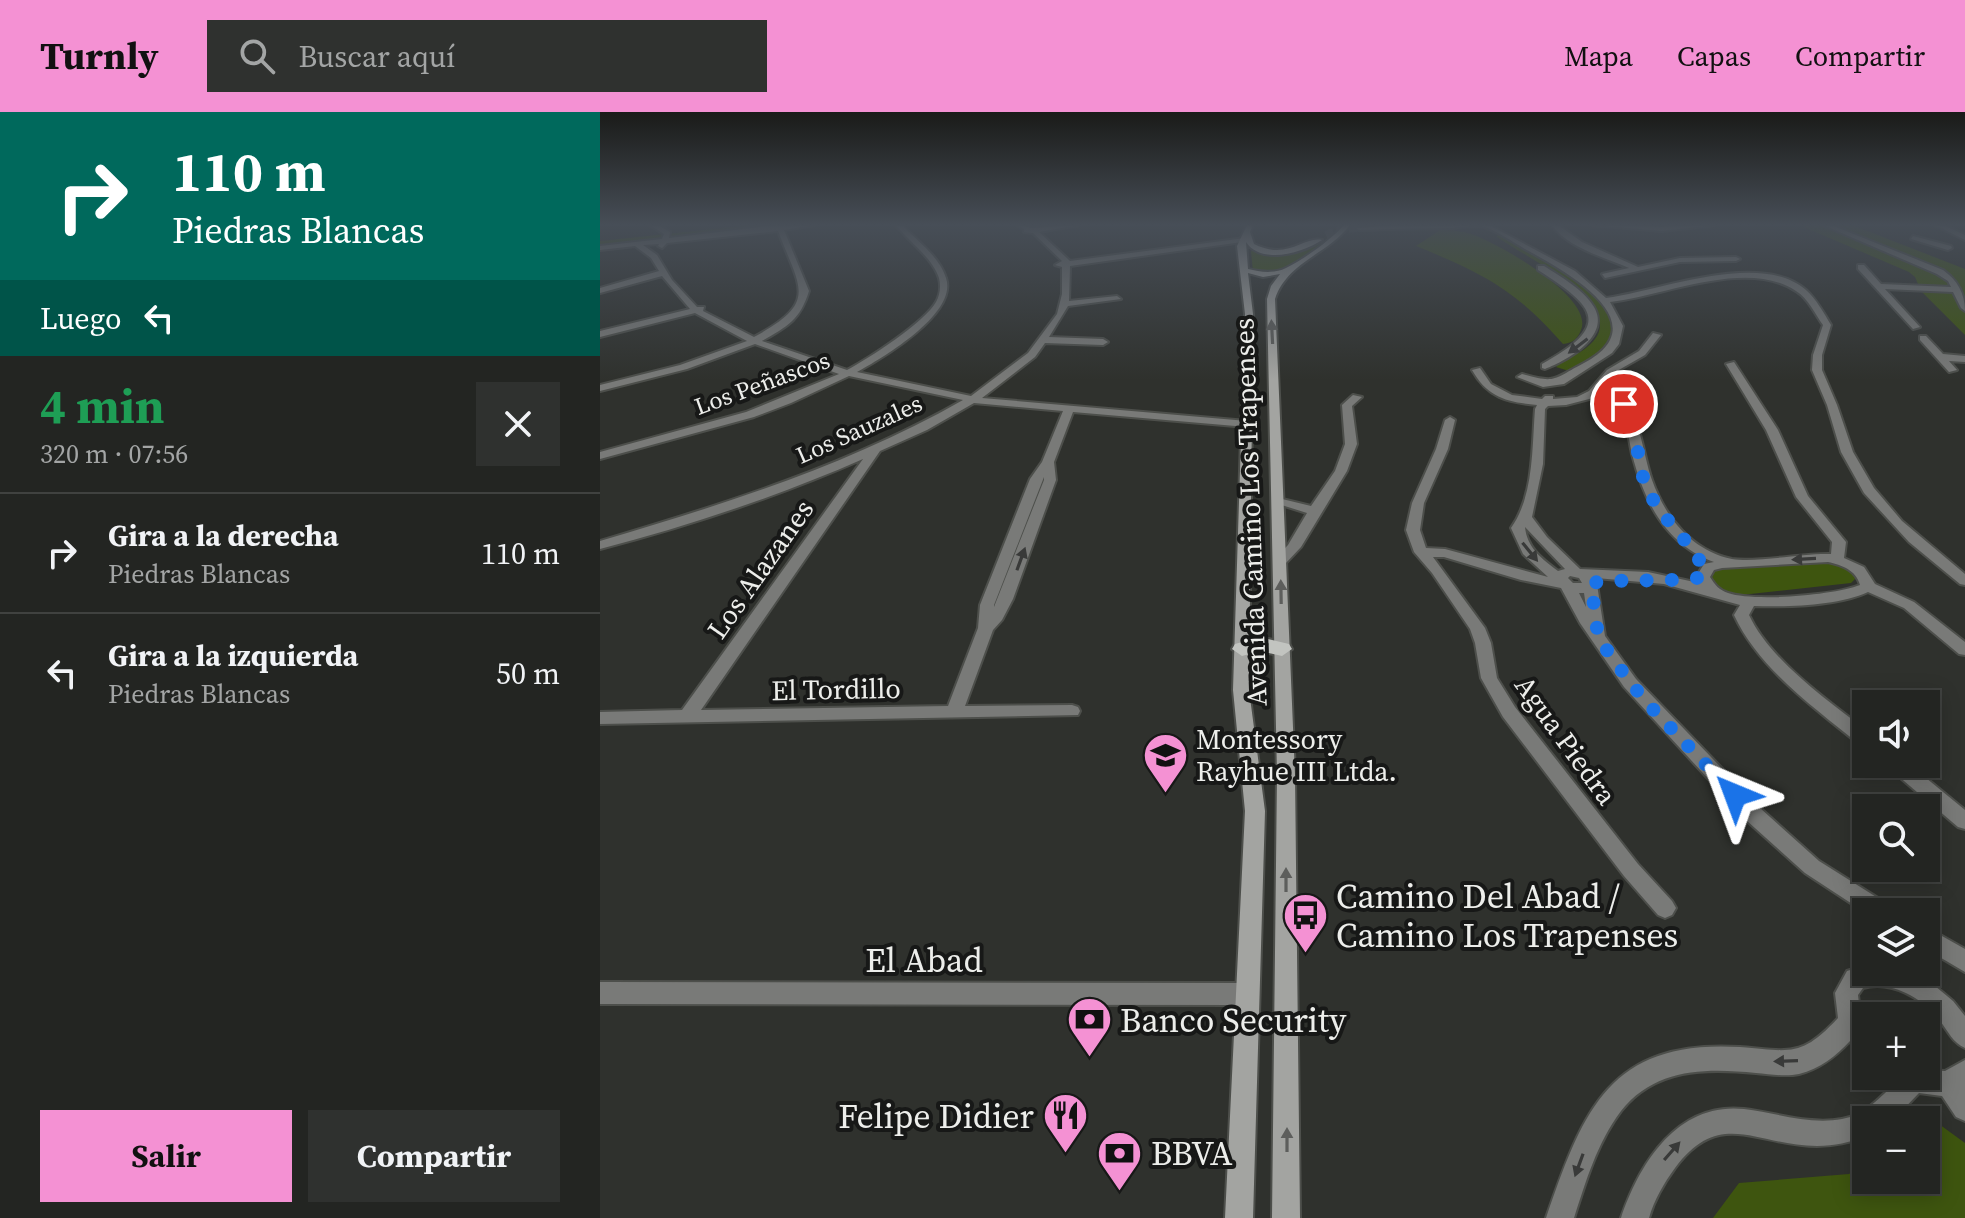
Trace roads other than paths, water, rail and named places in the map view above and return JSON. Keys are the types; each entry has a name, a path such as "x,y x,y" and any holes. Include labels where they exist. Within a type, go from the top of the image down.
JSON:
{"main road":[{"name":"Avenida Camino Los Trapenses","path":"1239,1218 1255,811 1242,721 1249,307 1245,277"},
{"name":"Avenida Camino Los Trapenses","path":"1282,277 1275,284 1271,299 1286,775 1286,1218"},
{"path":"1242,649 1260,644 1282,649"}],"street":[{"path":"600,291 650,277"},
{"path":"665,277 695,310 758,339 852,371 1015,403 1247,424"},
{"path":"600,388 691,365 758,339 795,315 805,298 798,277"},
{"name":"Los Peñascos","path":"600,456 749,413 852,371 900,341 923,320 934,286 931,277"},
{"path":"1064,277 1065,304 1117,299"},
{"path":"1545,366 1578,349 1594,329 1594,317 1578,293 1554,277"},
{"path":"1522,377 1549,384 1560,382 1564,376 1597,360 1614,343 1620,332 1619,324 1604,297 1577,277"},
{"path":"1604,297 1647,296 1708,279 1759,277 1800,289 1816,324 1819,380 1829,398 1855,469 1897,524 1965,581"},
{"path":"1871,277 1916,327"},
{"path":"1946,277 1951,280 1965,308"},
{"path":"1880,286 1955,290"},
{"path":"686,298 758,339"},
{"name":"Los Sauzales","path":"600,545 762,494 875,450 974,397 1019,365 1044,340 1065,304"},
{"path":"600,334 706,307"},
{"path":"1477,370 1487,386 1494,390 1543,406 1577,400 1595,392 1616,368 1646,352 1656,335"},
{"path":"1923,338 1952,370"},
{"path":"1044,340 1103,342"},
{"path":"1940,357 1965,359"},
{"path":"1731,364 1772,430 1802,497 1839,542 1837,560"},
{"path":"1528,400 1518,372 1530,366 1545,366 1557,369 1564,376"},
{"path":"1549,384 1550,396 1543,406 1537,464 1526,517 1518,528 1523,545 1565,584"},
{"path":"1280,561 1294,547 1341,471 1351,444 1347,405 1357,397"},
{"path":"1621,401 1628,411 1639,463 1650,495 1664,518 1691,548 1704,574 1703,582 1810,693 1852,728"},
{"path":"954,713 986,628 1006,599 1050,480 1048,462 1069,410"},
{"path":"1450,420 1442,449 1413,520 1421,552 1445,553 1526,577 1584,589 1585,578"},
{"name":"Los Alazanes","path":"687,717 875,450"},
{"path":"1278,502 1314,511"},
{"path":"1526,517 1543,543 1585,578 1598,636"},
{"path":"1691,548 1732,563"},
{"name":"Agua Piedra","path":"1421,552 1477,628 1489,678 1509,712 1631,870 1665,908"},
{"path":"1669,580 1704,574 1732,563 1837,560 1859,569 1867,578 1868,587"},
{"path":"1860,898 1812,867 1769,830 1645,701 1576,603 1563,574 1585,578 1669,580 1749,603 1854,593 1868,587 1909,605 1965,650"},
{"path":"1744,625 1741,615 1749,603"},
{"name":"El Tordillo","path":"600,718 1072,711"},
{"path":"1913,778 1965,821"},
{"path":"1940,946 1965,961"},
{"path":"1852,1026 1846,993 1853,980 1872,972 1891,974 1918,985 1946,1007 1965,1036"},
{"name":"El Abad","path":"600,993 1248,994"},
{"path":"1560,1218 1583,1153 1599,1120 1637,1078 1681,1058 1781,1063 1803,1061 1824,1050 1850,1023"},
{"path":"1956,1078 1965,1108"},
{"path":"1890,1106 1902,1090"},
{"path":"1635,1218 1639,1203 1671,1149 1701,1125 1733,1119 1826,1132 1852,1129"}],"place":[{"name":"Montessory Rayhue III Ltda.","path":"1165,794"},
{"name":"Camino Del Abad / Camino Los Trapenses","path":"1305,955"},
{"name":"Banco Security","path":"1089,1059"},
{"name":"Felipe Didier","path":"1065,1155"},
{"name":"BBVA","path":"1120,1192"}]}
